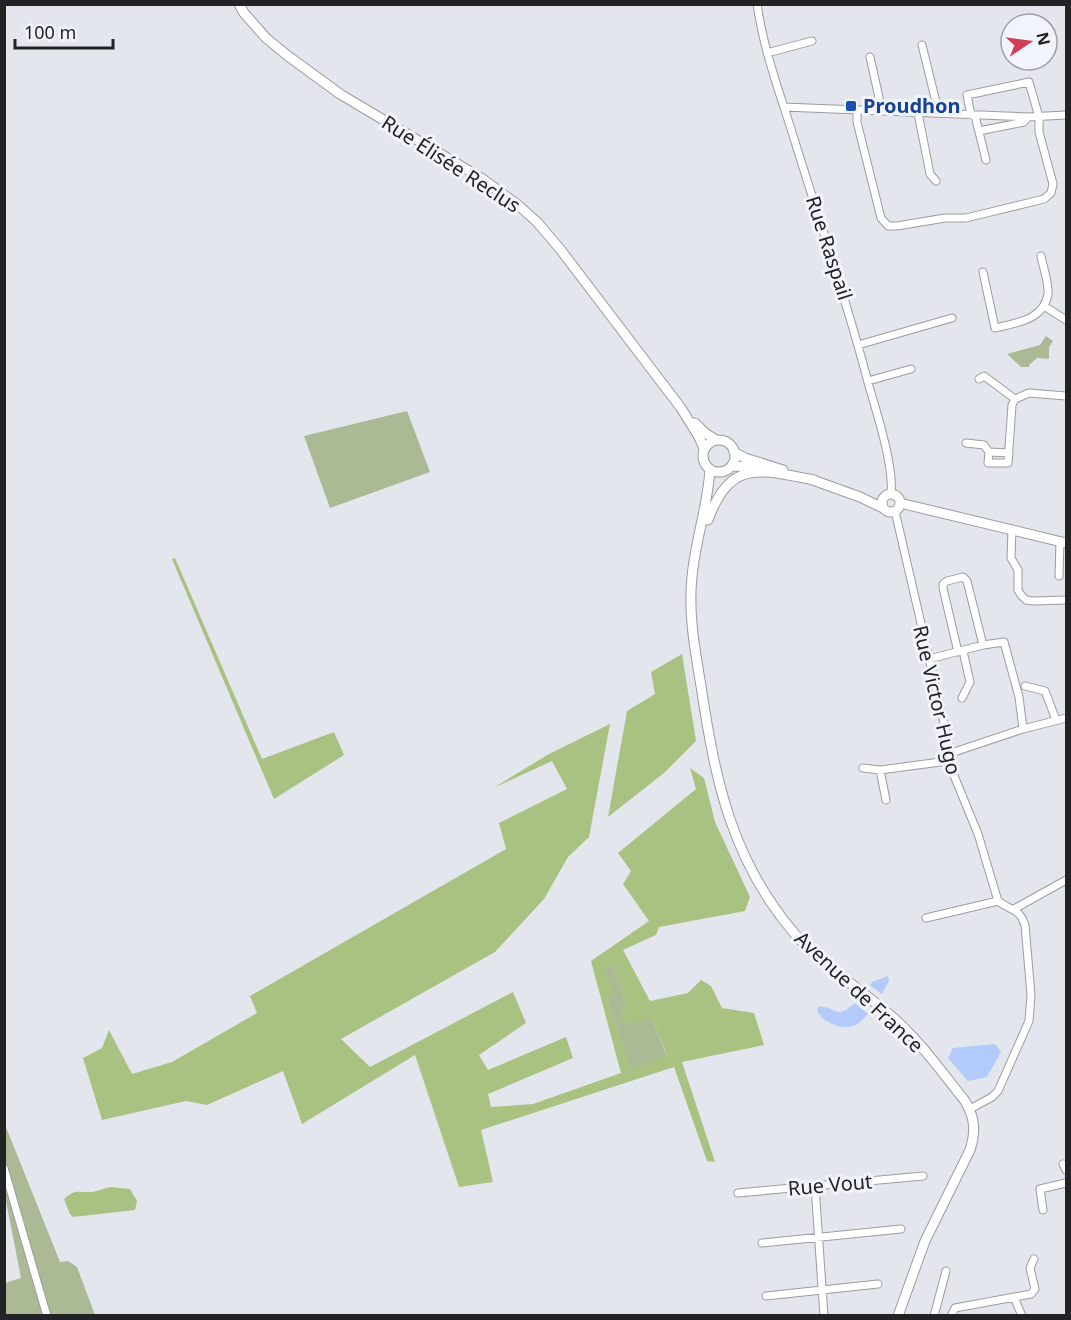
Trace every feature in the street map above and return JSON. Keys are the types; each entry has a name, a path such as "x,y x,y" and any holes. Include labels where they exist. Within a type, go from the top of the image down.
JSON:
{"street":[{"name":"Rue Élisée Reclus","path":"239,4 266,38 288,56 340,94 481,178 518,204 537,222 681,408 704,449"},
{"name":"Rue Raspail","path":"757,4 767,53 868,381 888,461 888,495"},
{"path":"767,53 812,41"},
{"path":"922,45 936,102 936,113"},
{"path":"870,57 882,111"},
{"path":"857,110 857,122 881,218 888,226 926,220 966,218 1044,199 1051,193 1053,183 1039,132 1039,117 1029,82 967,95 986,160"},
{"path":"784,107 1028,117 1066,115"},
{"path":"918,113 930,174 936,181"},
{"path":"979,131 1024,122 1028,117"},
{"path":"983,272 995,328 1026,321 1035,316 1044,306 1048,293 1041,256"},
{"path":"1044,306 1066,320"},
{"path":"858,345 951,318"},
{"path":"868,381 911,369"},
{"path":"979,379 984,376 1015,399"},
{"path":"966,443 984,445 989,452 988,463 1008,464 1012,405 1015,399 1029,393 1066,396"},
{"name":"Rue Élisée Reclus","path":"681,408 705,433 716,440"},
{"path":"800,475 765,467 732,466 720,472 710,469 702,458 704,449 716,440 730,444 735,453 745,458 800,475 860,497 890,512 898,507 1065,541 1059,576"},
{"path":"732,466 735,453"},
{"name":"Avenue de France","path":"710,469 704,516 695,559 691,598 692,626 704,709 722,796 738,845 752,874 768,899 795,934 835,972 898,1022 924,1050 970,1109"},
{"name":"Avenue de France","path":"704,516 720,472"},
{"path":"691,598 698,555 708,520 718,494 725,485 741,475 753,472 769,472 814,480"},
{"path":"883,508 881,502 888,495"},
{"path":"860,497 896,495 898,507"},
{"name":"Rue Victor Hugo","path":"898,507 949,757 978,834 998,901"},
{"path":"1012,529 1011,558 1018,570 1018,590 1021,595 1026,600 1033,601 1066,600"},
{"path":"962,698 970,682 943,588 943,584 947,581 963,578 968,581 982,645"},
{"path":"928,659 1000,641 1006,646 1019,697 1023,729"},
{"path":"1025,686 1045,691 1056,720"},
{"path":"863,768 880,771 949,757 1023,729 1066,718"},
{"path":"880,771 886,800"},
{"path":"1014,909 1066,880"},
{"path":"898,1316 924,1240 970,1150 974,1137 970,1109 992,1097 998,1091 1029,1021 1031,995 1025,925 1022,916 1014,909 998,901 926,918"},
{"path":"4,1168 47,1316"},
{"name":"Rue Vout","path":"738,1193 923,1176"},
{"path":"1042,1210 1040,1189 1066,1183"},
{"path":"815,1186 824,1316"},
{"path":"762,1243 901,1229"},
{"path":"951,1316 955,1308 1031,1294 1035,1289 1030,1268 1034,1259"},
{"path":"934,1316 946,1271"},
{"path":"766,1296 878,1284"},
{"path":"1014,1297 1022,1316"}],"green space":[{"path":"1046,336 1053,341 1049,347 1049,359 1037,358 1029,367 1021,367 1007,354 1040,345"},
{"path":"407,411 430,472 330,508 304,436"},
{"path":"175,558 262,759 334,732 344,755 274,799 172,559"},
{"path":"682,654 696,741 664,773 608,817 627,711 655,694 651,672"},
{"path":"610,724 589,837 568,857 544,899 495,952 341,1039 370,1067 513,992 526,1023 479,1055 488,1070 566,1037 573,1058 488,1094 491,1107 533,1104 621,1073 591,961 649,921 623,884 631,871 618,853 696,789 690,768 704,778 715,822 750,897 745,911 659,927 656,935 623,950 650,1001 688,993 701,980 711,986 722,1008 754,1013 764,1045 682,1062 715,1162 707,1161 674,1067 481,1130 493,1182 459,1187 415,1055 302,1124 283,1071 207,1105 186,1101 102,1120 83,1058 102,1048 109,1030 132,1074 172,1062 257,1013 250,996 506,849 499,823 567,789 552,761 493,788 549,754","holes":["612,965 627,1007 621,1014 624,1025 652,1019 667,1055 631,1070 608,1003 613,991 605,969"]},
{"path":"612,964 627,1007 621,1014 652,1019 667,1056 631,1071 608,1003 604,969"},
{"path":"4,1122 60,1262 68,1261 77,1267 95,1315 5,1315 5,1283 21,1278 5,1196"},
{"path":"111,1187 130,1189 137,1201 135,1210 73,1217 70,1214 64,1199 74,1192 92,1192"}],"water":[{"path":"888,976 889,981 882,994 870,985 872,982"},
{"path":"855,1003 868,1014 852,1026 834,1025 824,1019 817,1010 818,1007 824,1007 839,1012"},
{"path":"995,1044 1001,1052 987,1077 968,1081 948,1058 953,1048"}],"place":[{"name":"Proudhon","path":"851,106"}]}
